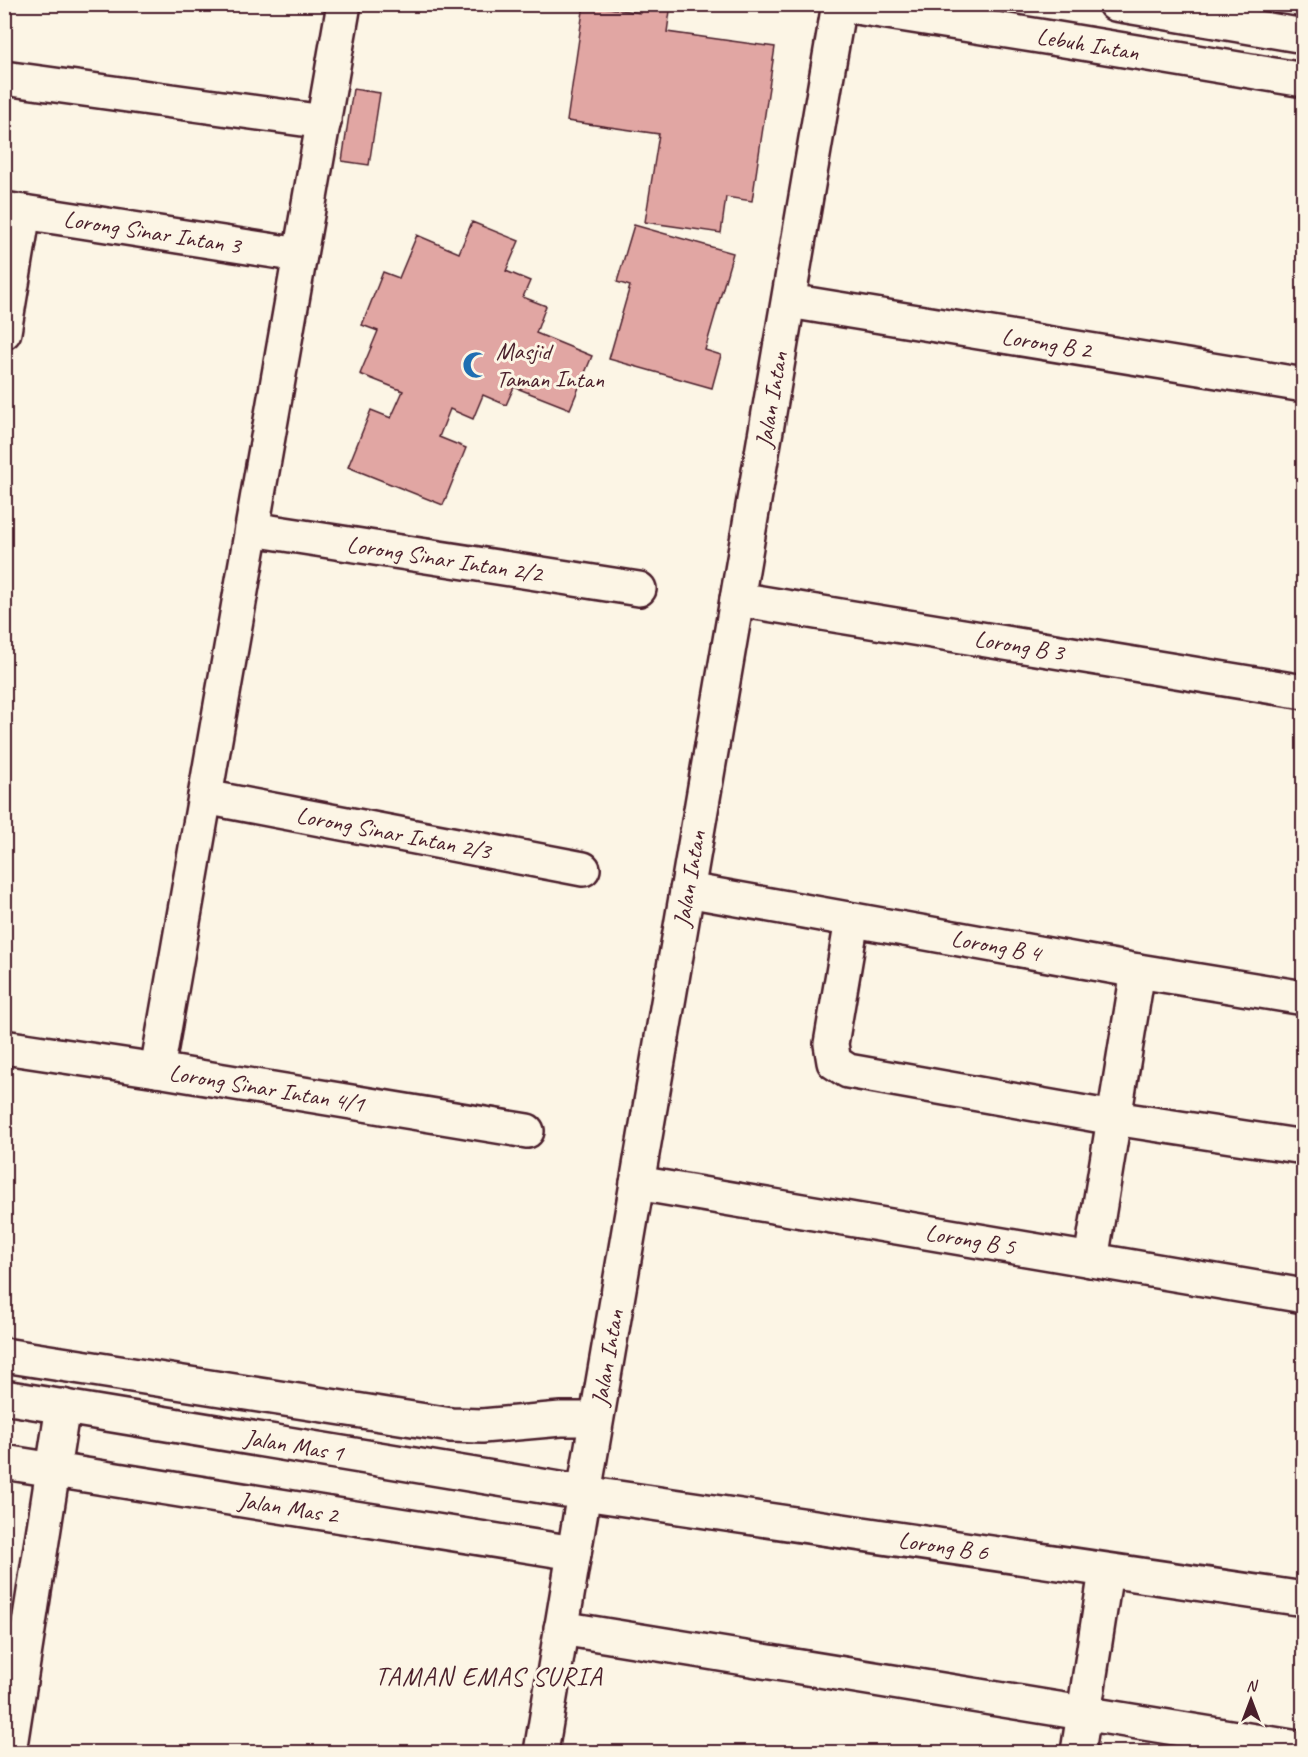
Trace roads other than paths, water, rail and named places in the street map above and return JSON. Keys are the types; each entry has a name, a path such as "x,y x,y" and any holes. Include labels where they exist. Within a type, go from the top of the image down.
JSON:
{"street":[{"path":"157,1070 344,4"},
{"name":"Lebuh Intan","path":"1115,4 1156,8 1304,36"},
{"name":"Lebuh Intan","path":"838,5 1304,80"},
{"name":"Jalan Intan","path":"541,1752 838,5"},
{"path":"4,78 324,122"},
{"path":"4,332 14,211"},
{"name":"Lorong Sinar Intan 3","path":"14,211 300,255"},
{"name":"Lorong B 2","path":"789,301 1304,386"},
{"name":"Lorong Sinar Intan 2/2","path":"252,529 639,589"},
{"name":"Lorong B 3","path":"737,599 1304,692"},
{"name":"Lorong Sinar Intan 2/3","path":"205,797 583,868"},
{"name":"Lorong B 4","path":"687,890 1138,971 1304,998"},
{"path":"852,920 831,1044 834,1062 849,1071 1114,1118 1304,1147"},
{"path":"1091,1260 1138,971"},
{"name":"Lorong Sinar Intan 4/1","path":"4,1047 527,1131"},
{"name":"Lorong B 5","path":"637,1184 1304,1296"},
{"path":"4,1355 451,1425 482,1426 561,1419 596,1419"},
{"name":"Jalan Mas 1","path":"4,1397 584,1493"},
{"path":"9,1752 18,1613 53,1469 63,1406"},
{"name":"Jalan Mas 2","path":"4,1462 574,1553"},
{"name":"Lorong B 6","path":"584,1493 1304,1599"},
{"path":"1078,1752 1106,1571"},
{"path":"561,1628 1304,1749"}],"place":[{"name":"Masjid Taman Intan","path":"476,365"}],"district":[{"name":"TAMAN EMAS SURIA","path":"489,1676"}]}
